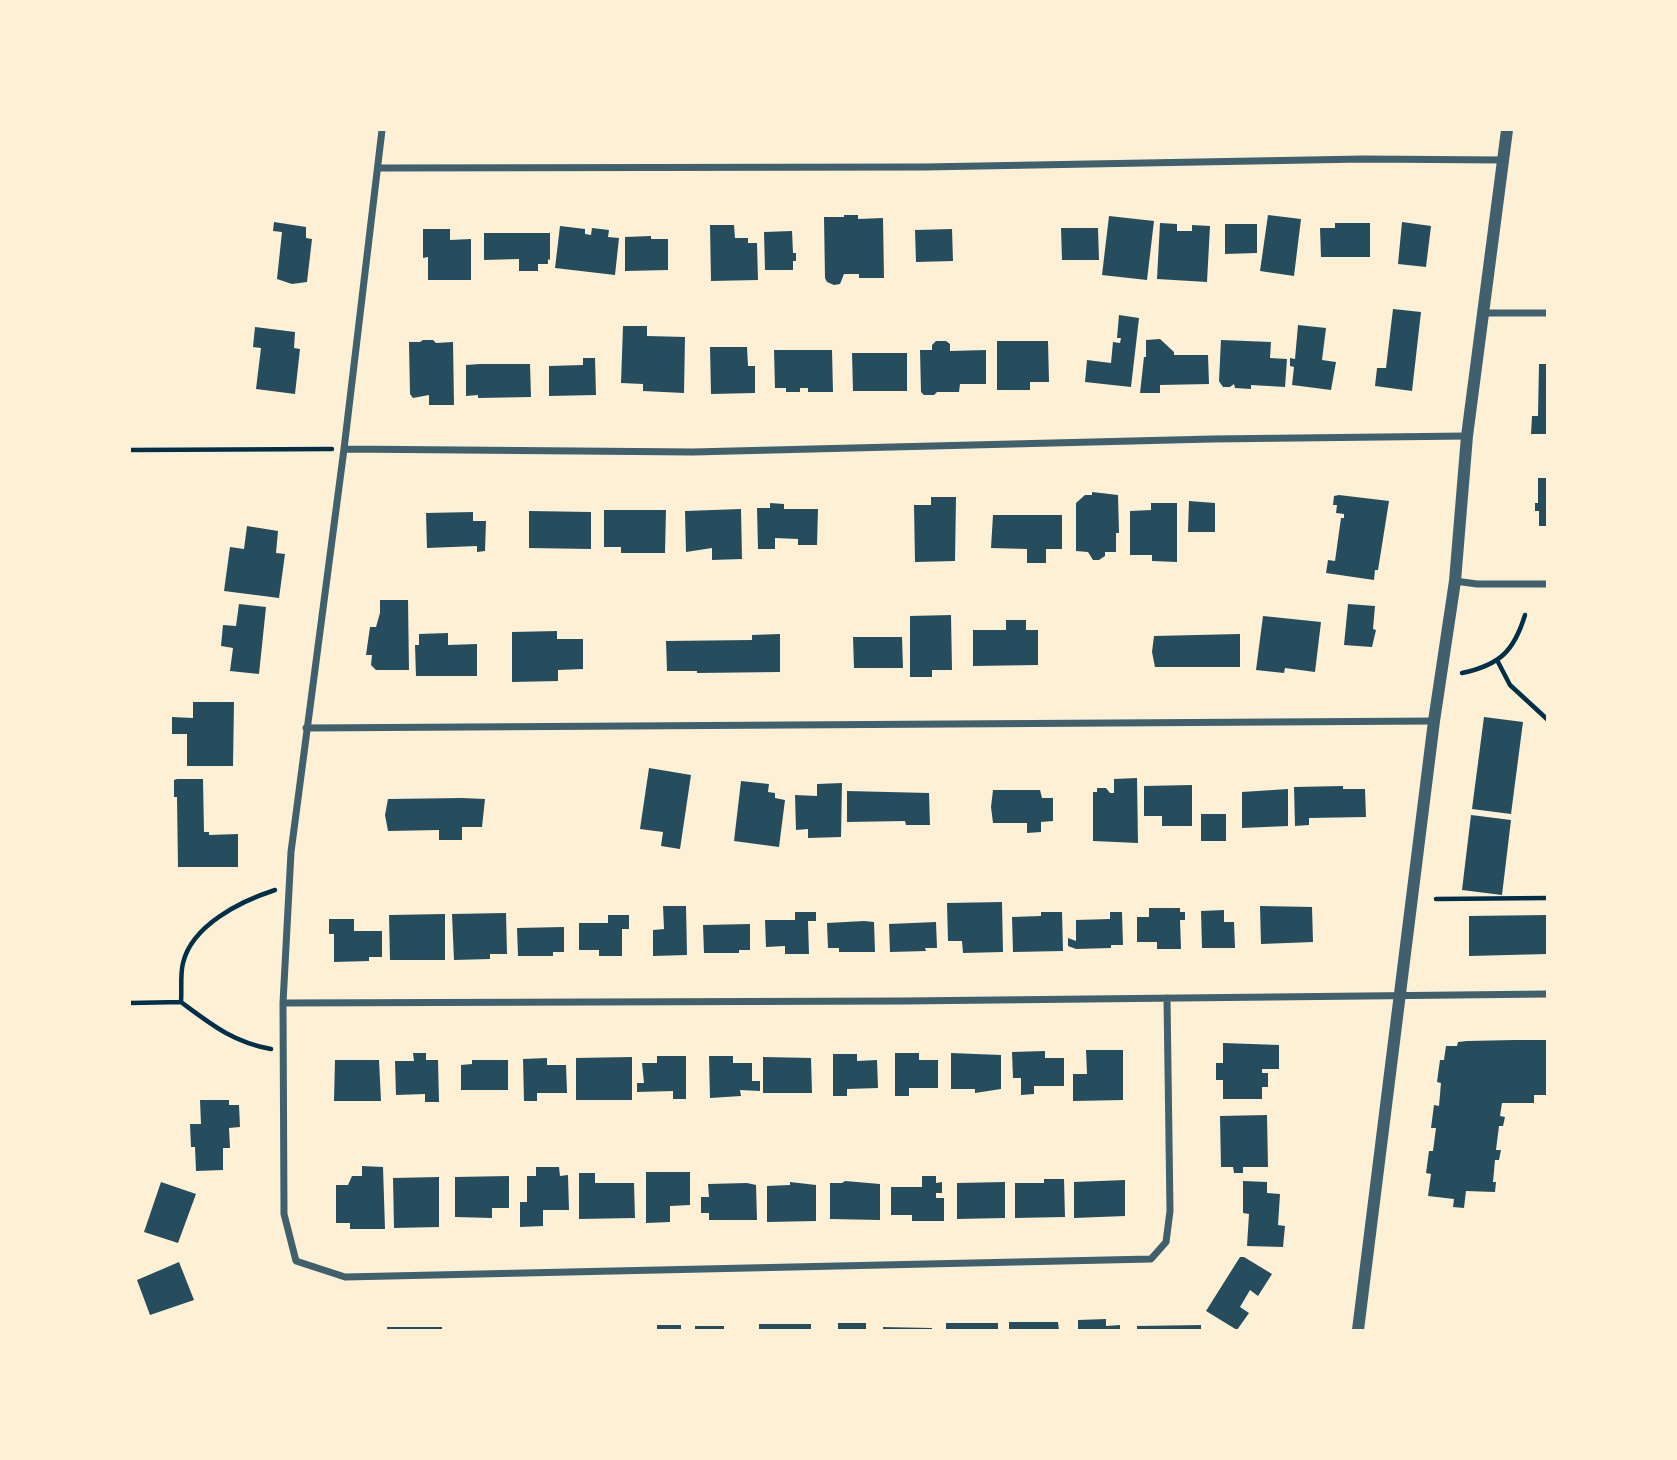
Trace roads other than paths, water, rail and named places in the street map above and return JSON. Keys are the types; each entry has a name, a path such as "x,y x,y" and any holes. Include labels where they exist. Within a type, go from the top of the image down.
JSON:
{"street":[{"path":"382,130 344,449 291,852 282,1003 284,1214 296,1261 345,1277 1151,1259 1166,1242 1170,1211 1167,998"},
{"path":"1358,1331 1434,721 1455,581 1467,436 1507,130"},
{"path":"379,168 925,167 1363,159 1503,160"},
{"path":"1483,313 1548,313"},
{"path":"344,449 693,452 1212,439 1467,436"},
{"path":"1455,581 1477,584 1548,584"},
{"path":"306,728 1434,721"},
{"path":"282,1003 1548,994"}]}
